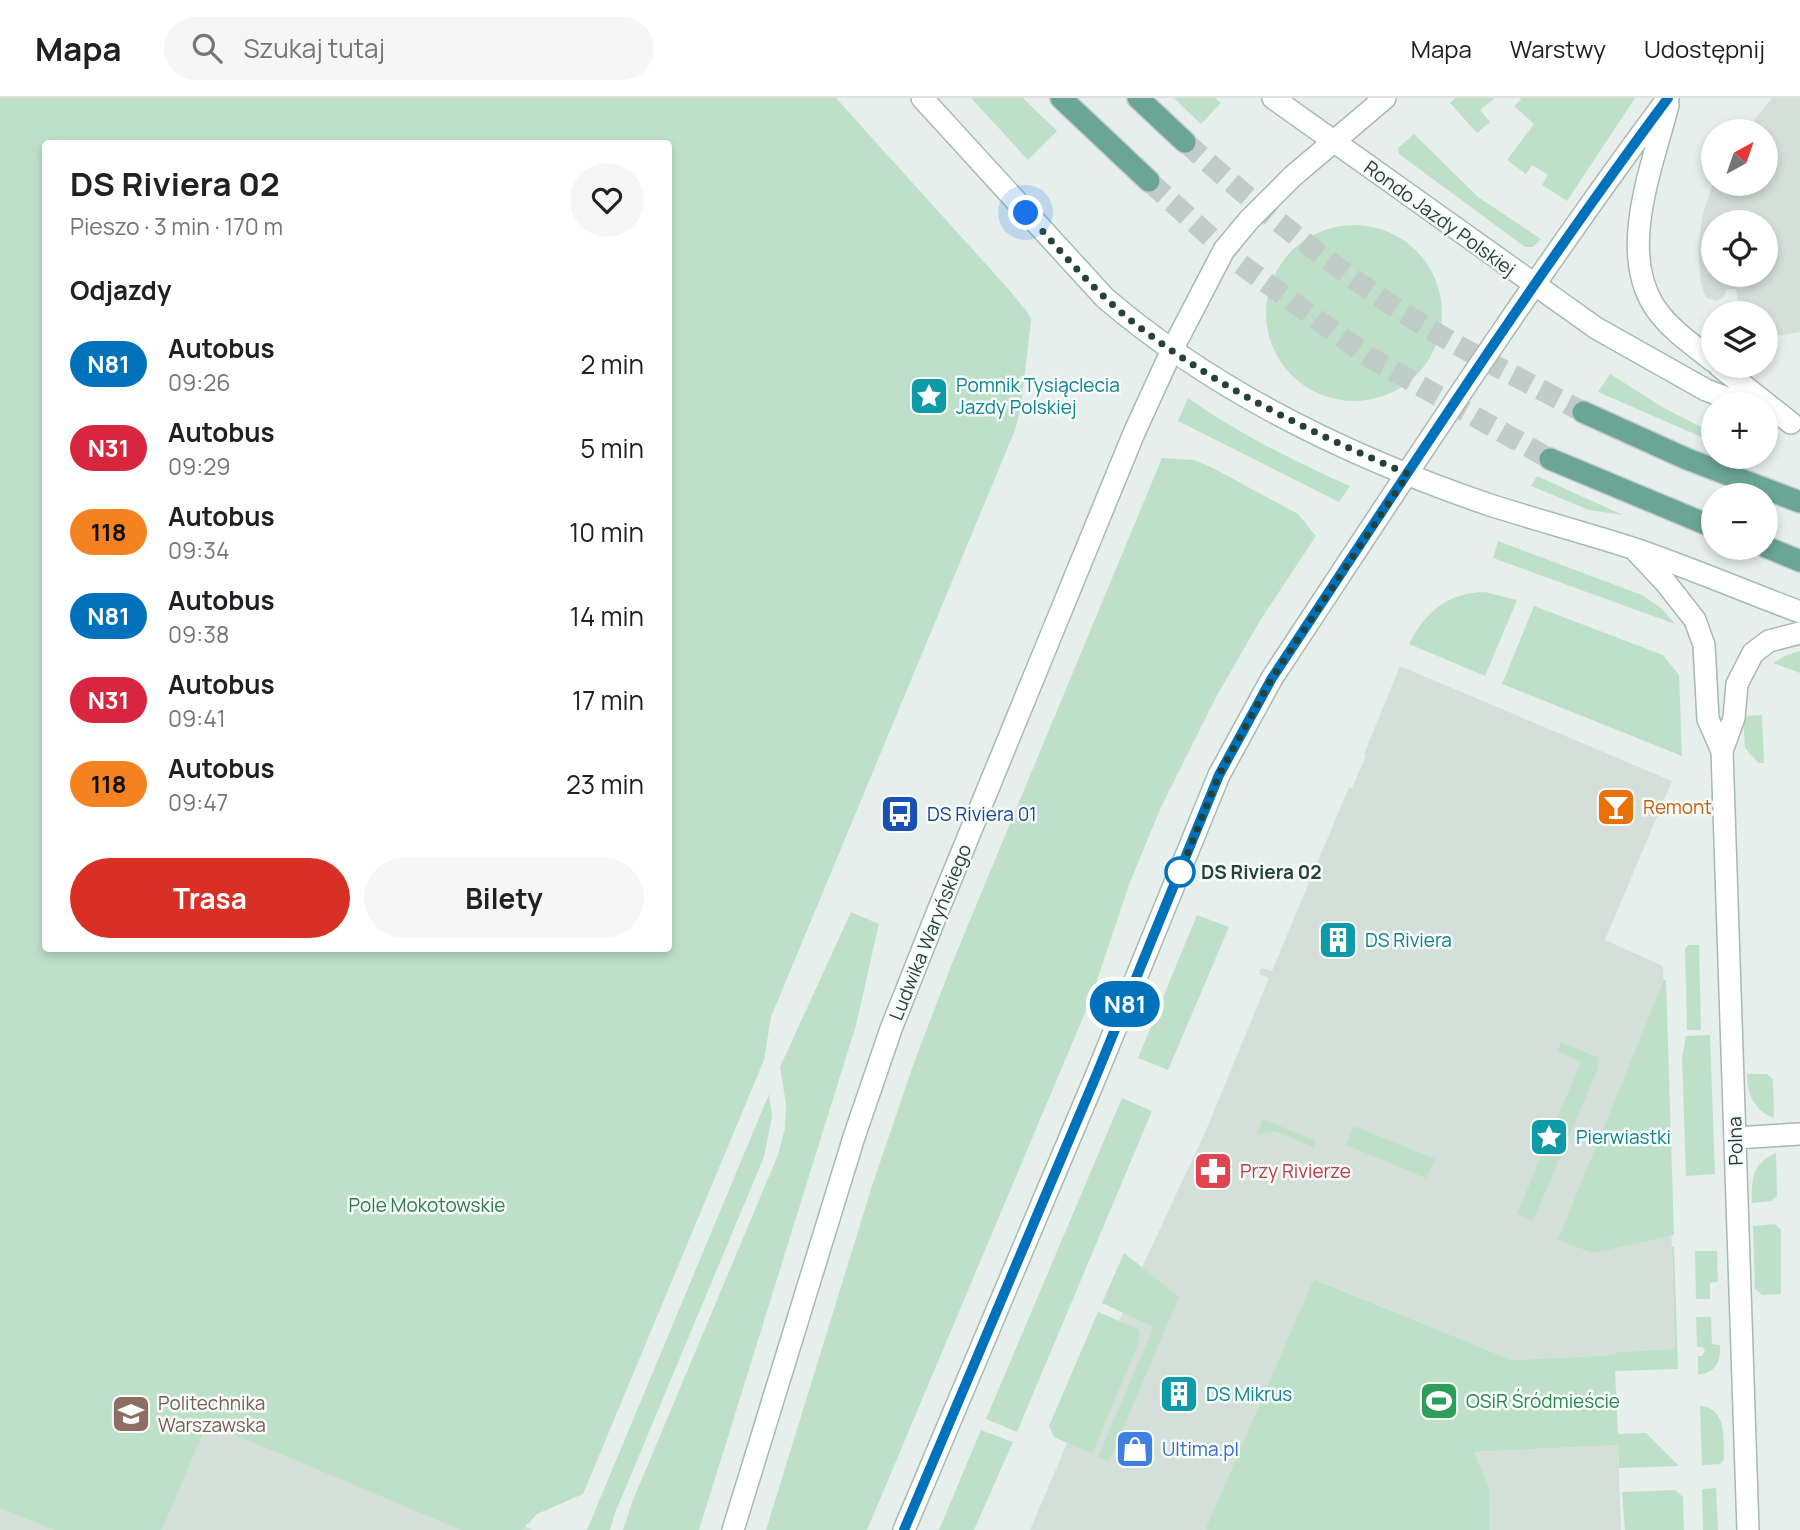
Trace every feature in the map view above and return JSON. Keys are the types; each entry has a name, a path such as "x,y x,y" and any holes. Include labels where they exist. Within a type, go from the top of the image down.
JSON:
{"main road":[{"path":"922,98 1105,298 1138,326 1250,401 1324,438 1408,474 1492,505 1634,549 1800,612"},
{"path":"1061,98 1149,181"},
{"path":"1138,98 1185,142"},
{"name":"Rondo Jazdy Polskiej","path":"1273,98 1534,286 1408,474"},
{"path":"1172,350 1224,250 1249,220 1275,193 1385,98"},
{"path":"1669,98 1534,286 1624,345 1711,392"},
{"path":"1669,98 1638,222 1637,251 1653,305 1679,334 1701,351"},
{"name":"Ludwika Waryńskiego","path":"733,1530 854,1137 891,1029 1108,496 1172,350"},
{"path":"1735,378 1796,425"},
{"path":"1583,412 1687,459 1800,502"},
{"path":"1778,418 1796,425"},
{"path":"1550,459 1701,522"},
{"path":"904,1530 1219,775 1272,678 1408,474"},
{"name":"Polna","path":"1634,549 1666,583 1695,620 1704,645 1708,719 1722,751 1748,1530"},
{"path":"1778,552 1800,561"},
{"name":"Polna","path":"1722,751 1734,718 1737,684 1753,653 1769,641 1800,633"},
{"path":"1735,1138 1800,1134"}],"shaded area":[{"path":"1772,98 1800,98 1800,332 1778,336 1778,301 1738,301 1736,289 1727,289 1724,297 1717,301 1706,298 1702,287 1778,287 1778,210 1704,210 1709,196 1778,196 1778,119 1755,119"},
{"path":"1701,225 1701,284 1698,250"},
{"path":"1400,666 1672,781 1605,940 1663,966 1675,1349 1512,1360 1315,1279 1205,1530 1030,1530 1143,1265 1204,1135 1269,978 1259,974 1261,968 1272,971 1349,787 1352,788 1366,756 1364,754"},
{"name":"Politechnika Warszawska","path":"0,1303 524,1526 534,1530 0,1530"},
{"path":"1618,1445 1621,1530 1440,1530 1473,1452"}],"green space":[{"name":"Pole Mokotowskie","path":"0,98 836,98 1028,313 1031,320 1021,407 1015,430 771,1017 764,1060 583,1494 537,1514 522,1530 461,1530 207,1423 162,1530 54,1530 0,1508"},
{"path":"971,98 1023,98 1057,131 1028,160"},
{"path":"1174,98 1215,98 1221,103 1201,124"},
{"path":"1455,98 1495,98 1480,110 1490,122 1477,133 1450,103"},
{"path":"1520,98 1635,98 1567,201 1542,185 1548,175 1532,165 1526,174 1507,160 1534,124 1514,106"},
{"path":"1414,134 1478,197 1541,239 1533,247 1525,247 1399,154 1398,148"},
{"path":"1354,225 1388,232 1416,251 1435,279 1442,313 1435,347 1416,375 1388,394 1354,401 1320,394 1292,375 1273,347 1266,313 1273,279 1292,251 1320,232"},
{"path":"1610,374 1664,408 1701,427 1701,437 1598,392"},
{"path":"1188,398 1267,446 1350,486 1339,502 1178,421"},
{"path":"1162,458 1194,460 1211,467 1298,514 1316,536 1261,619 1215,699 1161,807 1130,882 1090,1001 867,1530 766,1530 872,1186 915,1060 953,961"},
{"path":"1537,476 1623,515 1589,510 1531,486"},
{"path":"1498,541 1642,595 1662,609 1675,624 1493,558"},
{"path":"1485,592 1517,600 1485,676 1409,644 1423,622 1440,606 1460,596"},
{"path":"1534,606 1663,655 1679,675 1682,756 1502,684"},
{"path":"1800,651 1800,673 1773,663 1787,655"},
{"path":"1762,715 1764,763 1758,763 1745,748 1743,716"},
{"path":"851,912 879,924 856,1025 699,1530 623,1530 633,1500 778,1155 785,1128 786,1104 780,1067"},
{"path":"1197,915 1229,927 1168,1070 1138,1058"},
{"path":"1688,945 1699,945 1701,1030 1687,1030 1685,949"},
{"path":"1664,980 1674,1235 1593,1253 1558,1240"},
{"path":"1710,1035 1715,1174 1686,1176 1682,1057 1686,1036"},
{"path":"1561,1042 1599,1058 1598,1068 1533,1221 1517,1214 1581,1062 1557,1051"},
{"path":"1747,1074 1767,1074 1773,1079 1774,1118 1756,1106 1749,1089"},
{"path":"769,1094 772,1116 764,1157 610,1530 587,1530"},
{"path":"1122,1098 1152,1111 1017,1432 986,1419"},
{"path":"1263,1119 1316,1141 1313,1147 1275,1131 1257,1135"},
{"path":"1354,1126 1435,1159 1426,1178 1346,1145"},
{"path":"1776,1153 1777,1196 1771,1201 1752,1203 1755,1173 1762,1162"},
{"path":"1775,1224 1781,1230 1781,1294 1762,1295 1755,1289 1753,1226"},
{"name":"OSiR Śródmieście","path":"1672,1247 1678,1369 1615,1371 1618,1434 1646,1433 1679,1466 1619,1468 1618,1445 1474,1452 1489,1488 1490,1530 1205,1530 1314,1279 1512,1360 1614,1355 1617,1352 1675,1349"},
{"path":"1695,1251 1717,1251 1718,1282 1710,1283 1710,1299 1696,1299"},
{"path":"1124,1253 1179,1297 1109,1461 1098,1457 1154,1327 1102,1303"},
{"path":"1098,1312 1138,1329 1140,1339 1092,1454 1054,1437 1049,1426"},
{"path":"1696,1317 1711,1317 1712,1344 1720,1345 1720,1356 1716,1365 1698,1375 1698,1356 1702,1356 1705,1350 1697,1347"},
{"path":"1700,1406 1709,1408 1720,1419 1724,1460 1720,1464 1702,1465"},
{"path":"981,1430 1013,1442 974,1530 939,1530"},
{"path":"1716,1488 1718,1530 1703,1530 1702,1489"},
{"path":"1675,1490 1683,1497 1684,1530 1625,1530 1622,1492"}],"tunnel":[{"path":"1185,142 1286,228 1393,306 1463,348 1583,412"},
{"path":"1149,181 1239,263 1369,357 1550,459"}],"bus line":[{"name":"N81","path":"904,1530 1096,1076 1219,775 1242,730 1272,678 1472,376 1577,223 1668,98"}],"place":[{"name":"Pomnik Tysiąclecia Jazdy Polskiej","path":"929,396"},
{"name":"Remont","path":"1616,807"},
{"name":"DS Riviera 01","path":"900,814"},
{"name":"DS Riviera 02","path":"1180,872"},
{"name":"DS Riviera","path":"1338,940"},
{"name":"Pierwiastki","path":"1549,1137"},
{"name":"Przy Rivierze","path":"1213,1171"},
{"name":"DS Mikrus","path":"1179,1394"},
{"name":"OSiR Śródmieście","path":"1439,1401"},
{"name":"Politechnika Warszawska","path":"131,1414"},
{"name":"Ultima.pl","path":"1135,1449"}],"route":[{"path":"1026,213 1105,298 1172,350 1250,401 1324,438 1408,474 1272,678 1242,730 1219,775 1180,872"}]}
